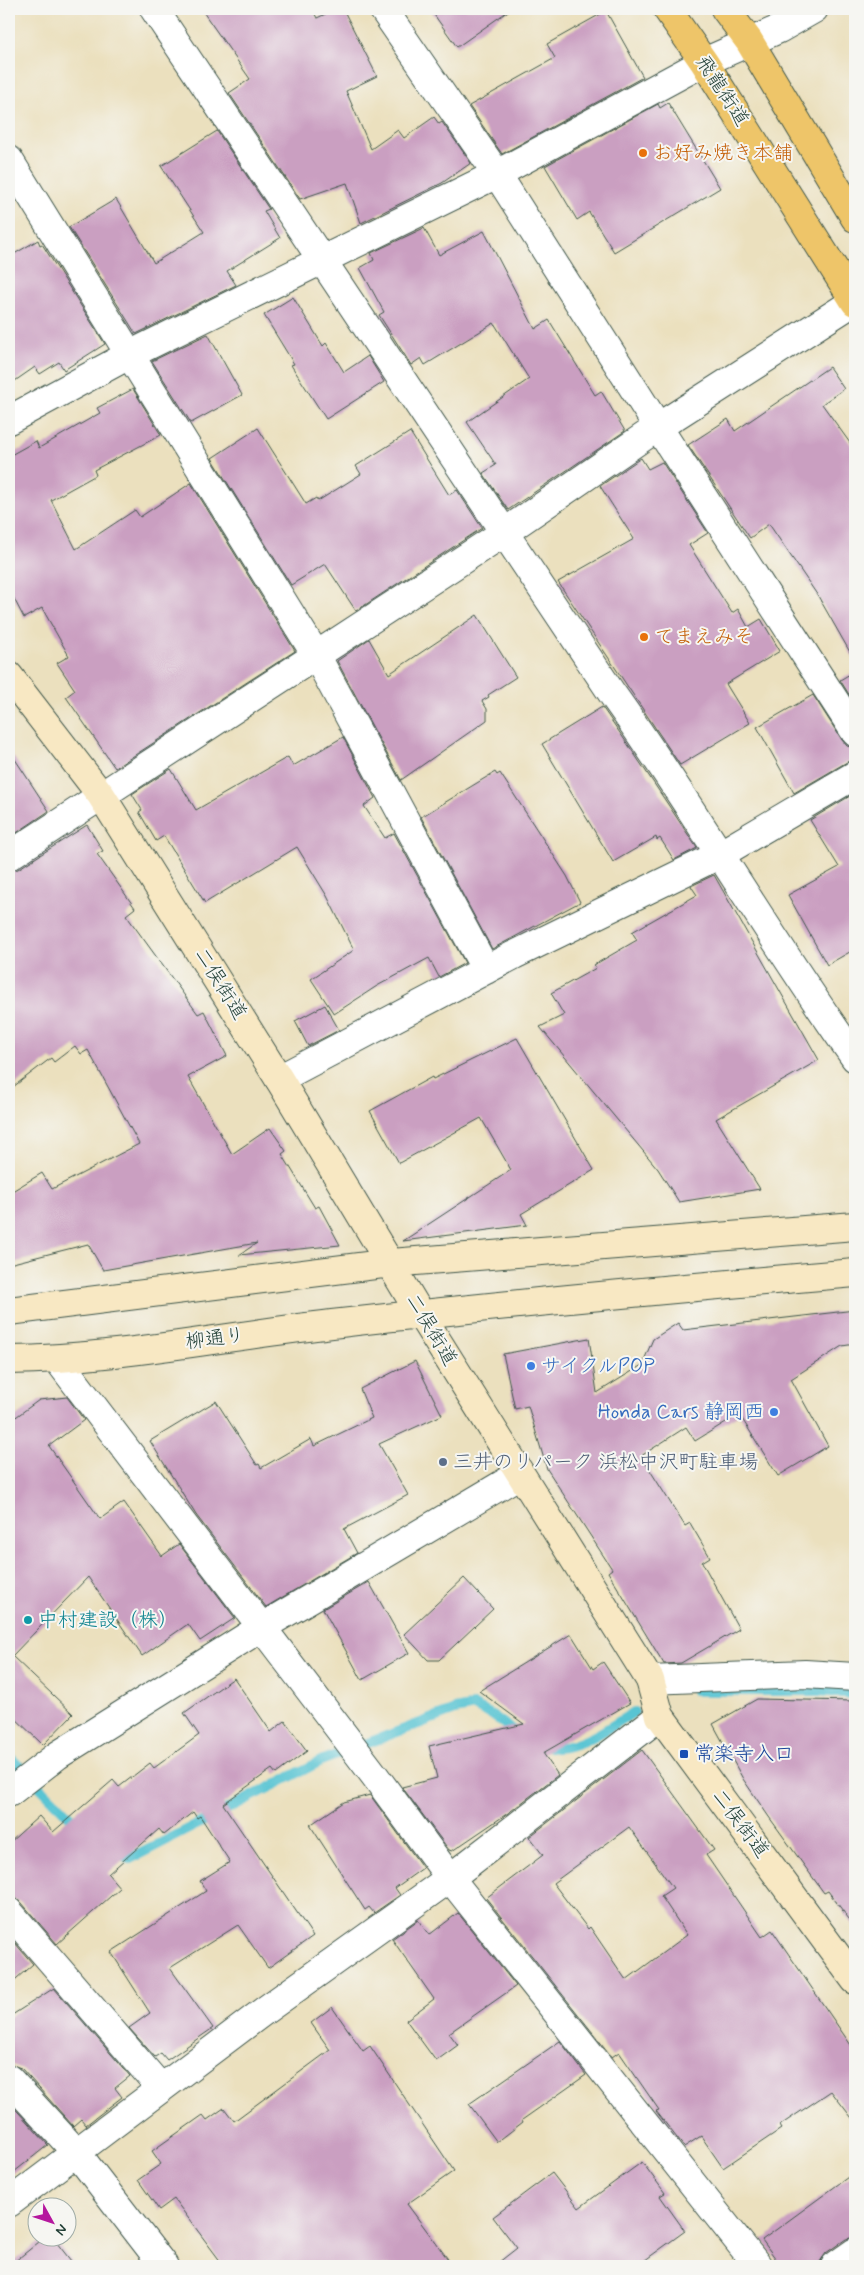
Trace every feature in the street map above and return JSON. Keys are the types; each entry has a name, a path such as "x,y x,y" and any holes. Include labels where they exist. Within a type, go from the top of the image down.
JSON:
{"highway":[{"name":"飛龍街道","path":"667,9 704,62 855,301"},
{"path":"725,9 749,41 855,218"}],"street":[{"path":"154,9 613,695 663,765 818,1006 855,1058"},
{"path":"383,9 497,174 855,732"},
{"path":"9,420 129,355 497,174 704,62 779,28 808,10"},
{"path":"9,160 18,196 129,355 316,655 486,970"},
{"path":"9,856 505,532 658,427 855,301"},
{"name":"二俣街道","path":"9,676 101,795 279,1079 421,1314 650,1680 660,1716 855,1980"},
{"path":"279,1079 486,970 720,854 855,775"},
{"path":"10,1309 391,1263 855,1226"},
{"name":"柳通り","path":"9,1360 58,1360 421,1314 603,1295 855,1273"},
{"path":"58,1360 375,1776 450,1878 758,2266"},
{"path":"23,1783 58,1754 262,1627 520,1474"},
{"path":"650,1680 805,1674 855,1677"},
{"path":"9,2203 160,2087 450,1878 660,1716"},
{"path":"9,1912 160,2087"},
{"path":"9,2079 76,2152 164,2266"},
{"path":"835,2266 855,2252"}],"building":[{"path":"201,9 312,9 317,18 336,9 343,9 377,76 346,91 371,149 398,130 404,138 434,117 439,124 442,122 471,163 442,183 361,223 347,183 300,199 229,93 250,79"},
{"path":"430,9 511,9 457,47"},
{"path":"606,11 643,77 502,154 469,106 555,58 547,44"},
{"path":"668,103 720,188 614,252 589,212 577,220 545,166 658,104 660,108"},
{"path":"217,131 269,209 264,211 280,238 227,271 236,285 136,334 69,227 116,199 154,263 204,232 161,166"},
{"path":"424,228 439,255 484,231 535,329 549,320 595,395 601,391 625,431 508,510 483,473 496,465 467,422 529,379 494,323 425,365 421,358 411,365 379,315 384,312 360,268 374,260 371,253"},
{"path":"38,240 105,344 64,370 59,362 40,374 35,367 9,385 9,257"},
{"path":"293,297 323,346 326,343 344,372 368,356 384,382 326,419 291,365 294,364 264,315"},
{"path":"208,334 242,395 191,423 152,361"},
{"path":"829,367 844,389 822,404 855,450 855,661 818,596 769,524 750,538 688,445 728,419 735,431"},
{"path":"133,389 161,435 94,470 96,475 51,500 76,549 135,510 140,517 191,483 295,651 115,768 66,697 75,690 57,663 69,656 42,608 24,618 9,589 9,456 36,441 39,448 100,413 97,408"},
{"path":"258,428 306,504 316,498 318,501 361,474 356,466 410,432 449,495 457,490 482,528 356,611 325,564 291,585 212,458"},
{"path":"641,458 648,469 662,462 708,533 689,545 732,613 738,609 748,627 761,619 780,651 726,684 750,723 680,765 558,582 634,539 600,486"},
{"path":"477,615 516,677 482,701 487,709 487,720 401,780 337,661 369,639 389,674"},
{"path":"855,671 855,704 840,680"},
{"path":"813,695 842,740 847,746 855,748 855,759 794,793 757,727"},
{"path":"602,707 697,848 674,860 660,838 657,840 656,837 613,862 542,744"},
{"path":"343,737 375,798 364,806 385,838 394,833 465,963 439,977 429,958 377,986 334,1014 311,979 354,950 327,896 297,847 205,903 164,836 156,841 139,812 142,810 132,794 171,769 196,810 288,757 293,766"},
{"path":"9,750 49,811 9,838"},
{"path":"495,772 497,775 500,773 567,876 580,902 492,949 421,817"},
{"path":"855,793 855,949 827,965 788,895 839,867 810,820"},
{"path":"87,825 103,851 97,854 135,908 126,915 198,1014 204,1011 227,1056 188,1077 232,1154 270,1128 286,1151 282,1154 315,1208 319,1206 340,1245 239,1255 257,1243 103,1270 88,1244 9,1264 9,1193 42,1173 52,1189 139,1144 88,1050 81,1054 75,1046 54,1062 51,1058 9,1090 9,871 18,869"},
{"path":"714,875 819,1060 716,1119 760,1189 679,1202 658,1169 540,1027 564,1015 551,993 596,968 594,965 637,940 632,932 697,895 691,886"},
{"path":"325,1005 339,1030 308,1046 295,1021"},
{"path":"517,1038 594,1170 521,1214 527,1225 403,1241 511,1170 481,1118 399,1163 370,1111 432,1077 433,1079"},
{"path":"855,1310 855,1344 842,1346 791,1379 828,1446 778,1476 739,1414 695,1441 686,1427 641,1456 685,1526 690,1523 710,1557 702,1562 739,1629 681,1663 664,1664 608,1572 612,1569 547,1469 528,1406 515,1409 503,1354 589,1338 597,1393 642,1365 653,1339 678,1323 683,1330"},
{"path":"415,1361 442,1415 379,1444 408,1495 344,1529 357,1553 266,1607 196,1515 150,1441 216,1401 257,1465 259,1464 261,1468 311,1439 314,1446 372,1418 360,1389"},
{"path":"67,1397 84,1420 49,1446 100,1519 124,1502 162,1556 179,1544 235,1618 200,1641 188,1624 142,1656 88,1577 12,1656 73,1714 43,1745 9,1712 9,1422 39,1400"},
{"path":"464,1578 493,1609 439,1660 428,1660 404,1634"},
{"path":"369,1582 409,1653 362,1680 323,1609"},
{"path":"571,1634 593,1669 603,1662 630,1703 543,1753 558,1775 511,1811 452,1851 449,1850 402,1787 437,1778 429,1746 524,1724 479,1691"},
{"path":"234,1678 271,1732 285,1721 307,1751 276,1774 272,1769 223,1804 313,1936 268,1968 238,1925 170,1968 213,2028 167,2060 161,2053 155,2057 129,2028 150,2013 111,1952 206,1891 200,1881 230,1862 200,1816 197,1818 193,1812 164,1835 159,1829 108,1874 120,1888 57,1944 21,1902 9,1897 9,1843 39,1816 53,1832 113,1780 119,1787 150,1763 154,1768 199,1735 184,1713"},
{"path":"757,1699 855,1701 855,1927 828,1891 824,1893 769,1817 743,1779 713,1724"},
{"path":"642,1750 714,1850 706,1855 762,1937 772,1930 855,2051 855,2122 831,2091 779,2126 781,2129 723,2168 701,2136 684,2147 656,2111 659,2110 619,2052 612,2057 486,1898 543,1855 529,1837","holes":["629,1827 673,1888 661,1896 687,1935 626,1980 590,1927 588,1929 553,1883"]},
{"path":"370,1795 423,1868 395,1888 400,1895 374,1913 369,1907 365,1910 310,1825 344,1802"},
{"path":"458,1913 516,1986 449,2033 458,2045 436,2061 406,2020 434,1999 392,1939 418,1920 429,1935"},
{"path":"9,1936 33,1964 9,1985"},
{"path":"54,1988 130,2076 115,2088 122,2097 86,2125 81,2119 73,2126 21,2068 9,2064 9,2017"},
{"path":"332,2007 363,2051 370,2046 454,2171 407,2204 453,2266 224,2266 174,2199 159,2210 138,2180 161,2164 152,2151 203,2115 207,2120 224,2108 234,2121 330,2050 311,2023"},
{"path":"560,2041 586,2075 522,2120 523,2122 497,2142 469,2104"},
{"path":"9,2102 48,2145 9,2176"},
{"path":"642,2162 665,2193 660,2196 685,2231 637,2266 494,2266 517,2248 493,2217 552,2173 579,2208"},
{"path":"855,2172 855,2237 846,2239 826,2253 817,2266 781,2266 762,2240"},
{"path":"32,2248 61,2248 75,2266 9,2266"}],"waterway":[{"path":"696,1691 819,1691 855,1694"},
{"path":"115,1854 130,1859 323,1760 455,1710 474,1706 492,1715 519,1735"},
{"path":"542,1744 557,1748 577,1744 634,1712"},
{"path":"9,1756 78,1825"}],"place":[{"name":"お好み焼き本舗","path":"643,153"},
{"name":"てまえみそ","path":"644,637"},
{"name":"サイクルPOP","path":"531,1366"},
{"name":"Honda Cars 静岡西","path":"774,1412"},
{"name":"三井のリパーク 浜松中沢町駐車場","path":"443,1462"},
{"name":"中村建設（株）","path":"28,1620"},
{"name":"常楽寺入口","path":"684,1754"}]}
